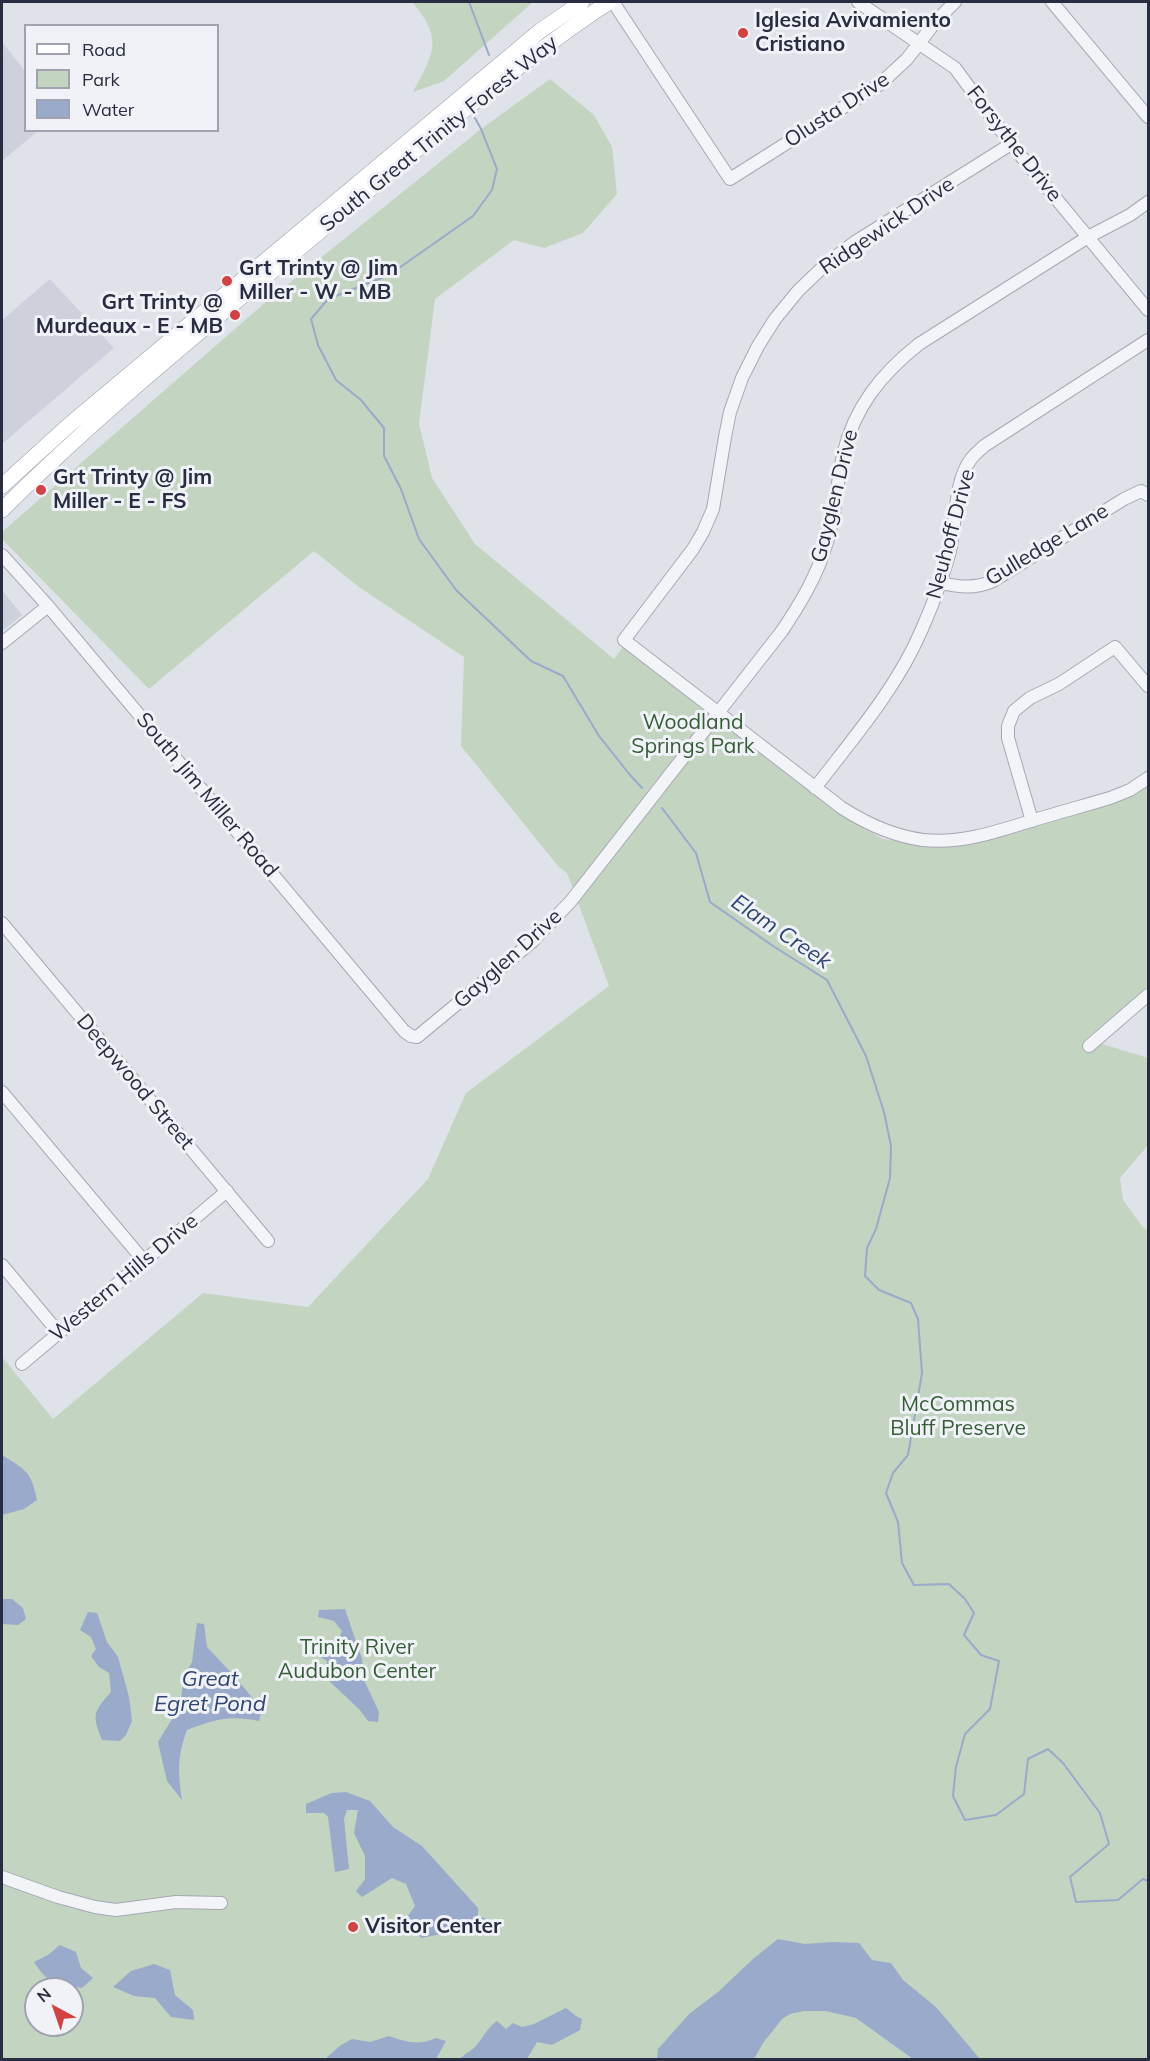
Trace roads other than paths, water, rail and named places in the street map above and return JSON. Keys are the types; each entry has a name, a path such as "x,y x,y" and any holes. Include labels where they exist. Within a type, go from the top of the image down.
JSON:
{"main road":[{"name":"South Great Trinity Forest Way","path":"2,486 69,425 540,31 582,2"},
{"name":"South Great Trinity Forest Way","path":"2,510 62,451 120,399 494,86 569,28 611,2"}],"street":[{"name":"Olusta Drive","path":"611,2 730,179 880,84 897,70 936,21 955,2"},
{"name":"Forsythe Drive","path":"858,2 955,68 1011,144 1149,310"},
{"path":"1052,2 1149,117"},
{"name":"Ridgewick Drive","path":"718,714 624,640 693,549 703,532 713,509 727,429 742,378 758,346 775,319 798,291 833,258 1011,144"},
{"name":"Gayglen Drive","path":"411,1036 417,1037 423,1034 549,926 571,902 782,631 801,603 826,547 835,512 842,456 858,412 874,386 896,362 919,344 1088,237 1130,215 1149,202"},
{"name":"Neuhoff Drive","path":"815,788 882,700 900,672 921,631 941,583 950,549 962,476 970,459 984,446 1149,340"},
{"name":"Gulledge Lane","path":"941,583 970,587 981,586 993,581 1124,499 1141,491 1149,495"},
{"name":"South Jim Miller Road","path":"2,555 48,606 404,1031 411,1036"},
{"path":"2,643 48,606"},
{"path":"1032,821 1008,738 1008,726 1014,711 1030,698 1059,684 1115,647 1149,686"},
{"path":"718,714 842,808 865,822 891,833 923,840 955,840 985,835 1110,798 1130,790 1149,778"},
{"name":"Deepwood Street","path":"2,923 268,1241"},
{"path":"1089,1046 1149,995"},
{"path":"2,1092 144,1261"},
{"name":"Western Hills Drive","path":"22,1364 226,1191"},
{"path":"2,1265 59,1333"},
{"path":"2,1877 58,1897 116,1910 176,1902 221,1903"}],"water":[{"path":"2,1455 17,1464 30,1477 37,1500 24,1509 2,1515"},
{"path":"2,1599 12,1599 23,1608 26,1619 18,1625 2,1624"},
{"path":"345,1609 362,1659 364,1680 379,1712 378,1722 368,1721 360,1710 326,1678 327,1661 309,1650 314,1645 337,1642 342,1631 334,1621 318,1617 319,1610"},
{"path":"88,1612 97,1613 107,1642 118,1657 129,1697 132,1721 126,1735 120,1741 102,1740 97,1725 98,1709 111,1692 109,1673 99,1667 91,1656 96,1649 91,1637 80,1630"},
{"name":"Great Egret Pond","path":"197,1623 204,1624 207,1647 262,1710 259,1721 239,1718 223,1719 187,1730 179,1765 182,1800 167,1781 158,1742 180,1706 184,1676 192,1662"},
{"path":"346,1792 370,1801 393,1827 422,1846 478,1908 478,1916 487,1919 490,1931 473,1928 421,1938 407,1917 415,1906 406,1884 392,1878 362,1897 356,1891 365,1879 365,1856 354,1833 358,1810 347,1810 344,1819 349,1869 335,1872 328,1817 324,1813 306,1813 306,1804 332,1793"},
{"path":"778,1939 805,1944 859,1943 872,1960 891,1963 903,1980 936,2007 980,2059 913,2059 856,2018 826,2011 804,2011 790,2014 782,2019 763,2043 754,2059 657,2059 658,2049 689,2014 718,1992"},
{"path":"60,1945 76,1952 81,1968 93,1978 84,1986 84,1977 46,1977 34,1962 48,1955"},
{"path":"154,1964 170,1970 175,1995 193,2010 194,2020 171,2017 155,1998 134,1996 113,1987 131,1971"},
{"path":"566,2008 582,2019 580,2030 552,2045 537,2042 527,2059 460,2059 475,2047 497,2021 506,2029 513,2023 522,2027 534,2024"},
{"path":"389,2036 412,2042 424,2042 436,2038 446,2041 436,2059 325,2059 352,2039 370,2042"}],"waterway":[{"name":"Elam Creek","path":"469,2 489,55"},
{"name":"Elam Creek","path":"475,118 497,169 492,190 473,216 389,275 328,299 311,319 318,345 336,380 361,400 384,428 384,456 401,489 419,539 456,590 531,661 563,676 599,736 642,788"},
{"name":"Elam Creek","path":"662,808 696,853 710,902 827,980 866,1056 884,1112 891,1146 890,1178 876,1229 867,1248 865,1276 879,1290 911,1303 918,1319 922,1373 908,1455 893,1473 886,1493 898,1522 902,1563 914,1585 949,1584 965,1599 974,1613 964,1635 981,1655 999,1661 990,1709 965,1734 956,1767 953,1796 965,1820 996,1815 1024,1794 1028,1759 1048,1749 1063,1763 1100,1813 1109,1844 1070,1877 1076,1902 1118,1900 1143,1879 1148,1881"}],"place":[{"name":"Iglesia Avivamiento Cristiano","path":"743,33"},
{"name":"Grt Trinty @ Jim Miller - W - MB","path":"227,281"},
{"name":"Grt Trinty @ Murdeaux - E - MB","path":"235,315"},
{"name":"Grt Trinty @ Jim Miller - E - FS","path":"41,490"},
{"name":"Visitor Center","path":"353,1927"}],"park label":[{"name":"Woodland Springs Park","path":"693,735"},
{"name":"McCommas Bluff Preserve","path":"958,1417"},
{"name":"Trinity River Audubon Center","path":"357,1660"}]}
